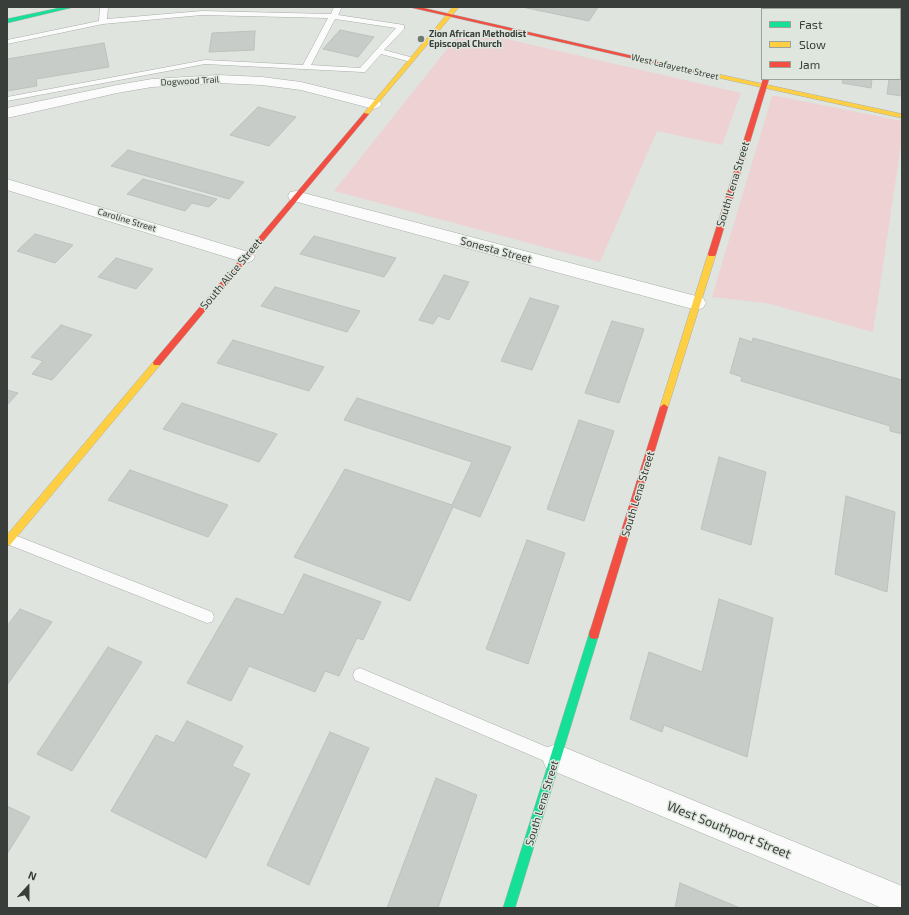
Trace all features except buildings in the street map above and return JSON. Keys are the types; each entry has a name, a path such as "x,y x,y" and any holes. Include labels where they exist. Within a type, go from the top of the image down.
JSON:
{"street":[{"path":"7,21 71,7"},
{"name":"West Lafayette Street","path":"412,7 765,83 902,116"},
{"name":"South Alice Street","path":"8,539 456,7"},
{"name":"Dogwood Trail","path":"7,112 124,88 185,80 218,79 262,81 301,86 374,104"},
{"name":"South Lena Street","path":"509,908 765,83"},
{"name":"Caroline Street","path":"7,184 246,257"},
{"name":"Sonesta Street","path":"296,196 696,303"},
{"name":"West Southport Street","path":"556,758 902,901"}],"lane":[{"path":"103,22 104,7"},
{"path":"306,67 338,7"},
{"path":"7,42 103,22 203,10 332,16 401,27 362,70 205,62 7,100"},
{"path":"379,51 411,60"},
{"path":"8,539 207,617"},
{"path":"360,675 556,758"}],"shaded area":[{"path":"463,29 741,93 722,145 657,131 600,262 334,191"},
{"path":"772,96 902,121 902,138 873,332 766,303 712,297"}],"traffic: fast":[{"path":"7,21 71,7"},
{"path":"509,908 594,634"}],"traffic: slow":[{"path":"366,114 456,7"},
{"path":"717,76 902,116"},
{"path":"664,407 712,254"},
{"path":"7,542 157,363"}],"traffic: jam":[{"path":"412,7 717,76"},
{"path":"712,254 766,80"},
{"path":"157,363 366,114"},
{"path":"594,634 664,407"}],"place":[{"name":"Zion African Methodist Episcopal Church","path":"421,39"}]}
